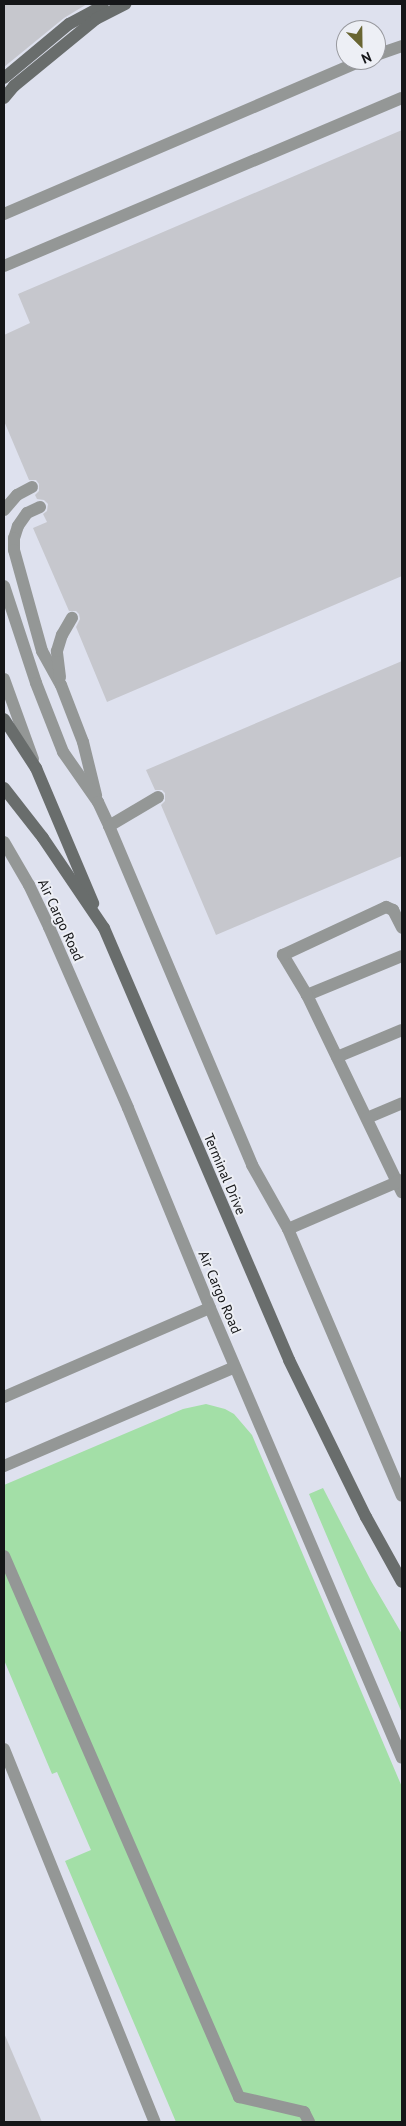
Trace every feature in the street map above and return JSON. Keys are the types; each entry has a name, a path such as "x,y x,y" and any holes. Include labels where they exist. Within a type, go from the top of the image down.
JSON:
{"main road":[{"path":"4,78 69,24 107,4"},
{"path":"4,98 14,86 96,19 125,4"},
{"path":"4,719 36,768 104,928"},
{"name":"Terminal Drive","path":"4,788 42,838 104,928 289,1360 366,1517 402,1582"}],"street":[{"path":"386,52 402,46"},
{"path":"4,214 341,70"},
{"path":"4,266 402,98"},
{"path":"4,510 17,495 32,487"},
{"path":"40,507 27,514 18,526 14,538 14,550 42,651 62,685 83,742 98,802"},
{"path":"4,586 36,683 63,752 98,802 109,826 252,1164 288,1229 402,1496"},
{"path":"62,685 57,651 62,635 72,618"},
{"path":"4,679 36,768"},
{"path":"109,826 158,797"},
{"name":"Air Cargo Road","path":"4,842 29,885 49,927 128,1108 210,1308 402,1758"},
{"path":"288,1229 401,1184 307,995 283,955 386,907 393,910 402,928"},
{"path":"307,995 402,956"},
{"path":"337,1057 402,1030"},
{"path":"367,1118 402,1103"},
{"path":"4,1397 210,1308"},
{"path":"4,1466 236,1367"},
{"path":"4,1556 239,2098 304,2112 309,2122"},
{"path":"4,1749 155,2122"}],"shaded area":[{"path":"4,4 402,4 402,2122 4,2122"}],"green space":[{"path":"206,1404 225,1409 234,1414 252,1435 402,1787 402,2122 176,2122 65,1861 91,1850 57,1772 52,1774 4,1660 4,1485 183,1409"},
{"path":"323,1488 371,1581 402,1634 402,1713 309,1494"}],"building":[{"path":"4,4 87,4 64,18 4,67"},
{"path":"402,130 402,576 107,702 76,627 80,619 79,614 76,611 69,611 33,528 47,522 43,514 47,511 48,504 44,500 37,499 35,495 39,491 39,484 36,480 29,480 4,421 4,335 30,323 18,294"},
{"path":"402,661 402,856 216,935 161,805 165,801 165,793 162,790 155,790 146,770"},
{"path":"4,2033 42,2122 4,2122"}]}
